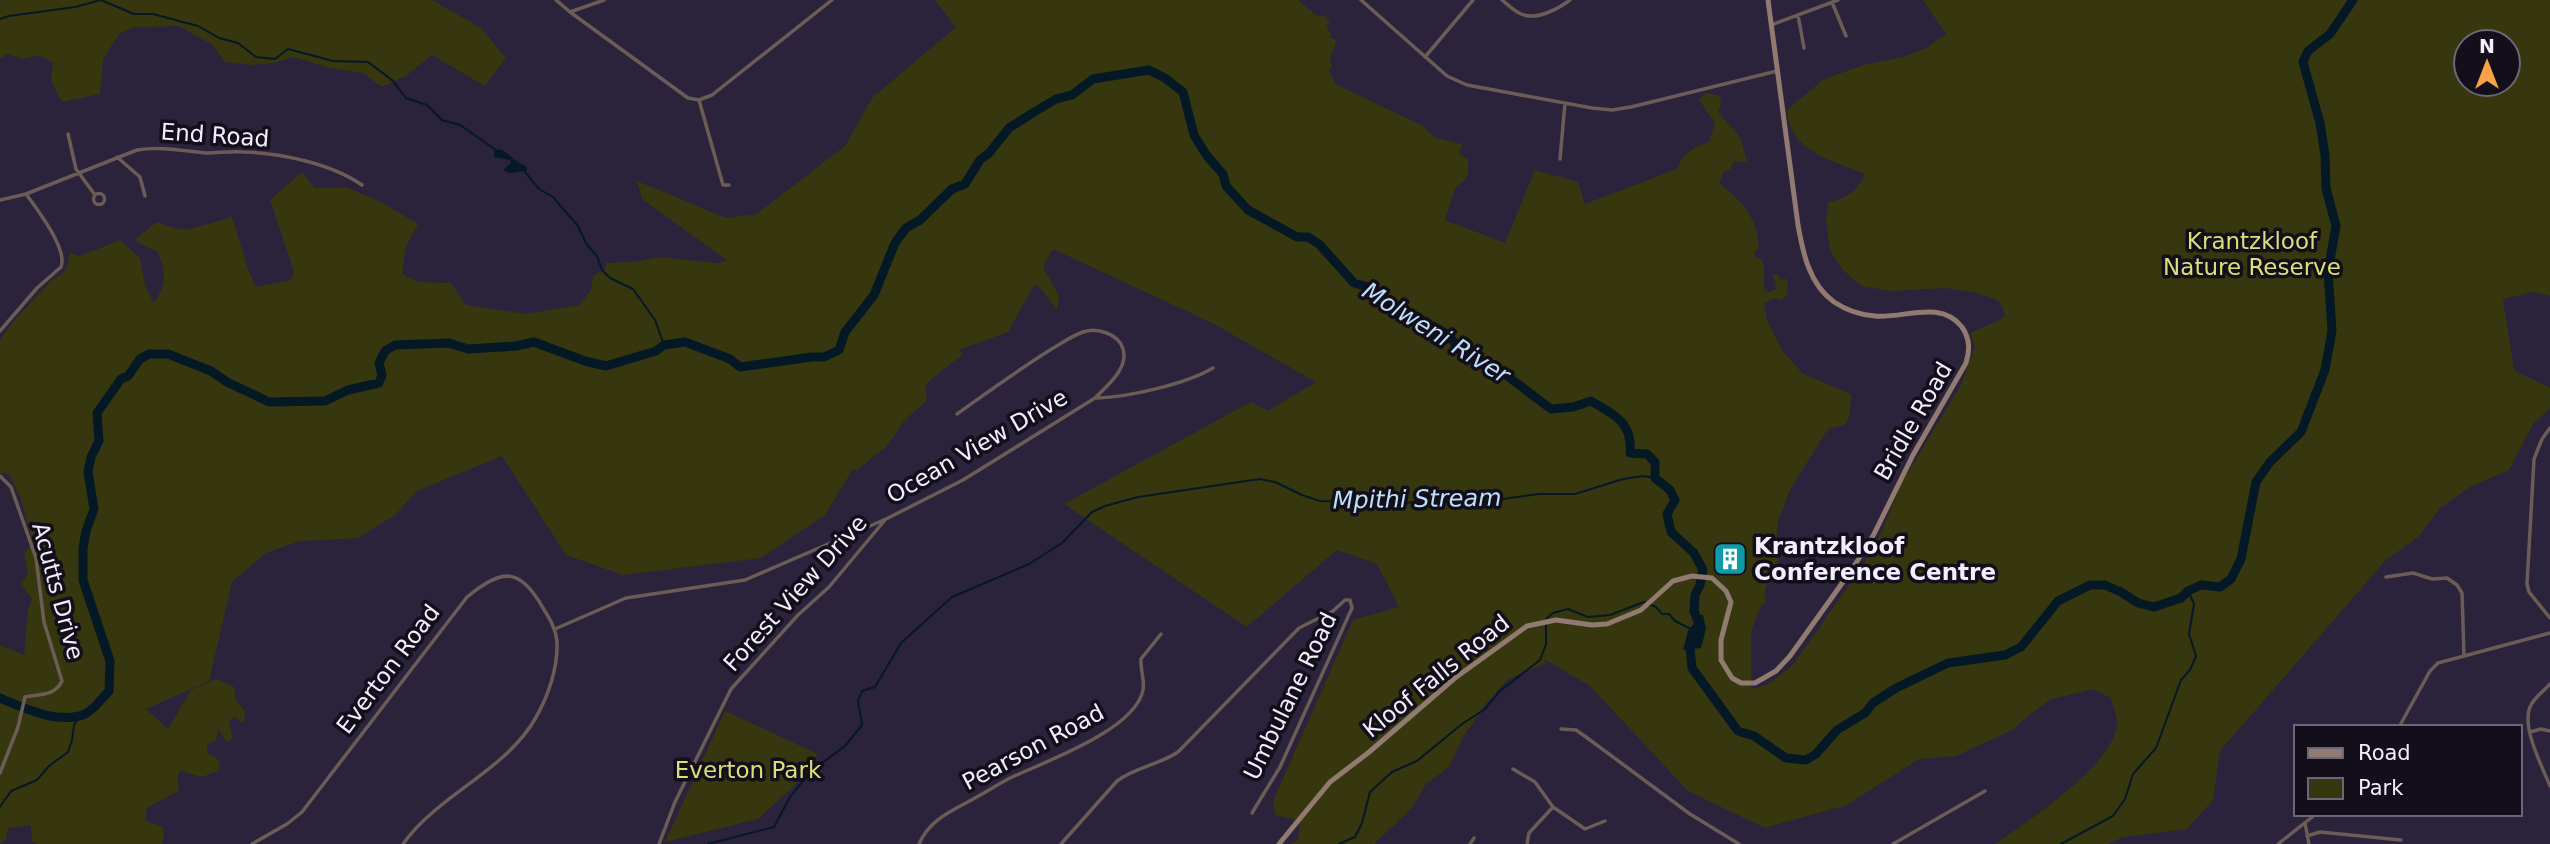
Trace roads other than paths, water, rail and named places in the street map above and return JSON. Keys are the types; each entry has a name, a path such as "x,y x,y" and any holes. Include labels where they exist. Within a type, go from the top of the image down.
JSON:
{"main road":[{"name":"Bridle Road","path":"1679,579 1707,576 1723,587 1731,602 1720,646 1724,668 1732,678 1750,684 1760,682 1776,671 1790,656 1853,568 1874,534 1913,454 1957,382 1969,350 1968,337 1963,328 1945,315 1931,312 1880,317 1860,314 1835,303 1819,288 1810,272 1801,240 1768,0"},
{"name":"Kloof Falls Road","path":"1279,844 1330,782 1455,678 1518,631 1546,620 1607,624 1637,612 1663,588 1679,579"}],"street":[{"path":"556,0 688,98 699,100 712,95 832,0"},
{"path":"570,12 604,0"},
{"path":"1361,0 1447,76 1467,85 1602,110 1621,109 1777,71"},
{"path":"1425,57 1473,0"},
{"path":"1502,0 1518,13 1528,16 1557,9 1570,0"},
{"path":"1771,25 1838,0"},
{"path":"1832,2 1846,36"},
{"path":"1798,15 1804,48"},
{"path":"699,100 723,185 729,185"},
{"path":"1560,159 1565,103"},
{"path":"68,134 78,173 95,195"},
{"name":"End Road","path":"26,194 117,158 153,148 260,153 332,168 348,174 362,185"},
{"path":"117,158 140,177 145,197"},
{"path":"0,200 26,194 60,248 63,262 0,331"},
{"name":"Ocean View Drive","path":"555,629 626,598 745,580 886,519 963,480 1095,398 1112,380 1125,356 1118,341 1103,332 1093,330 1070,338 1033,360 957,414"},
{"path":"1095,398 1125,395 1188,380 1213,368"},
{"path":"2550,428 2534,459 2527,584 2529,592 2550,618"},
{"name":"Acutts Drive","path":"0,476 10,487 36,558 44,622 62,681 59,687 46,695 25,697 18,727 0,773"},
{"name":"Forest View Drive","path":"659,844 675,802 731,689 798,615 829,587 886,519"},
{"path":"2386,578 2413,573 2432,579 2446,578 2457,584 2462,593 2463,656"},
{"name":"Everton Road","path":"252,844 302,812 457,607 480,587 505,576 524,580 555,629"},
{"name":"Umbulane Road","path":"1060,844 1117,781 1178,751 1300,628 1333,611 1345,600 1350,600 1352,608 1280,767 1252,813"},
{"path":"403,844 421,824 506,753 534,722 544,704 552,679 557,644 555,629"},
{"path":"2400,725 2432,668 2438,663 2550,633"},
{"name":"Pearson Road","path":"919,844 925,832 942,816 1006,780 1096,739 1119,721 1135,705 1143,691 1141,659 1161,634"},
{"path":"2550,684 2531,704 2528,720 2550,786"},
{"path":"1561,729 1576,730 1690,814 1739,844"},
{"path":"2530,732 2541,729 2550,731"},
{"path":"1513,769 1535,782 1553,807 1585,829 1605,821"},
{"path":"1893,844 1986,791"},
{"path":"1527,844 1529,833 1553,807"},
{"path":"2278,844 2314,816"},
{"path":"2305,823 2309,844"},
{"path":"2307,836 2320,832 2400,840"},
{"path":"1470,844 1474,838"}],"water":[{"path":"500,149 526,166 527,171 509,173 503,170 511,163 510,160 494,157 494,151"},
{"path":"1700,615 1703,615 1706,629 1701,648 1683,650 1688,631"}],"waterway":[{"path":"0,19 101,0 134,14 153,14 198,26 219,38 238,43 256,57 275,59 288,49 333,61 368,62 392,80 406,98 427,105 442,120 460,125 496,150"},
{"name":"Molweni River","path":"0,698 41,714 64,718 85,714 109,691 110,661 83,580 83,548 94,509 88,472 91,457 99,441 97,413 121,379 128,376 140,359 149,354 168,354 211,371 227,382 269,402 325,401 348,390 379,383 382,375 379,363 385,351 395,345 449,343 468,349 534,342 606,366 656,351 664,345 685,342 730,359 740,367 824,357 839,350 845,332 874,295 895,243 906,228 920,220 952,189 965,184 980,160 1009,128 1056,99 1072,95 1093,79 1149,70 1183,92 1194,135 1223,174 1226,186 1248,210 1297,237 1308,237 1320,245 1354,283 1368,287 1387,305 1398,307 1445,333 1463,351 1506,375 1551,409 1573,407 1591,401 1620,421 1628,434 1630,453 1647,454 1655,462 1655,478 1670,490 1675,500 1667,514 1671,532 1694,553 1703,570 1695,595 1694,611 1699,624 1690,648 1692,668 1738,731 1754,736 1786,758 1806,760 1816,754 1837,730 1865,713 1873,703 1896,688 1948,663 2005,655 2021,647 2058,601 2090,585 2105,585 2138,603 2154,607 2181,598 2201,585 2220,587 2231,579 2241,559 2256,482 2270,462 2301,432 2325,370 2332,331 2328,271 2336,226 2326,188 2320,123 2303,62 2308,51 2330,34 2353,0"},
{"path":"525,172 539,189 553,197 578,226 587,245 597,256 602,270 610,278 633,289 655,320 664,345"},
{"name":"Mpithi Stream","path":"708,844 774,827 790,797 810,772 845,746 862,725 858,701 862,691 875,687 901,643 952,597 1029,564 1062,543 1092,512 1105,506 1138,497 1260,479 1275,482 1320,501 1405,503 1436,500 1474,503 1539,494 1575,494 1623,479 1643,476 1655,478"},
{"path":"2061,844 2113,816 2125,799 2133,774 2156,748 2181,680 2190,670 2196,656 2189,634 2194,604 2188,591"},
{"path":"1546,619 1553,613 1568,609 1588,617 1610,615 1644,602 1691,629"},
{"path":"1339,844 1355,837 1362,823 1370,792 1392,772 1417,761 1485,709 1500,691 1540,660 1546,644 1546,625"},
{"path":"0,807 11,791 37,780 49,766 68,752 74,725 80,715"}],"place":[{"name":"Krantzkloof Conference Centre","path":"1730,559"}],"park label":[{"name":"Krantzkloof Nature Reserve","path":"2252,254"},
{"name":"Everton Park","path":"748,770"}]}
